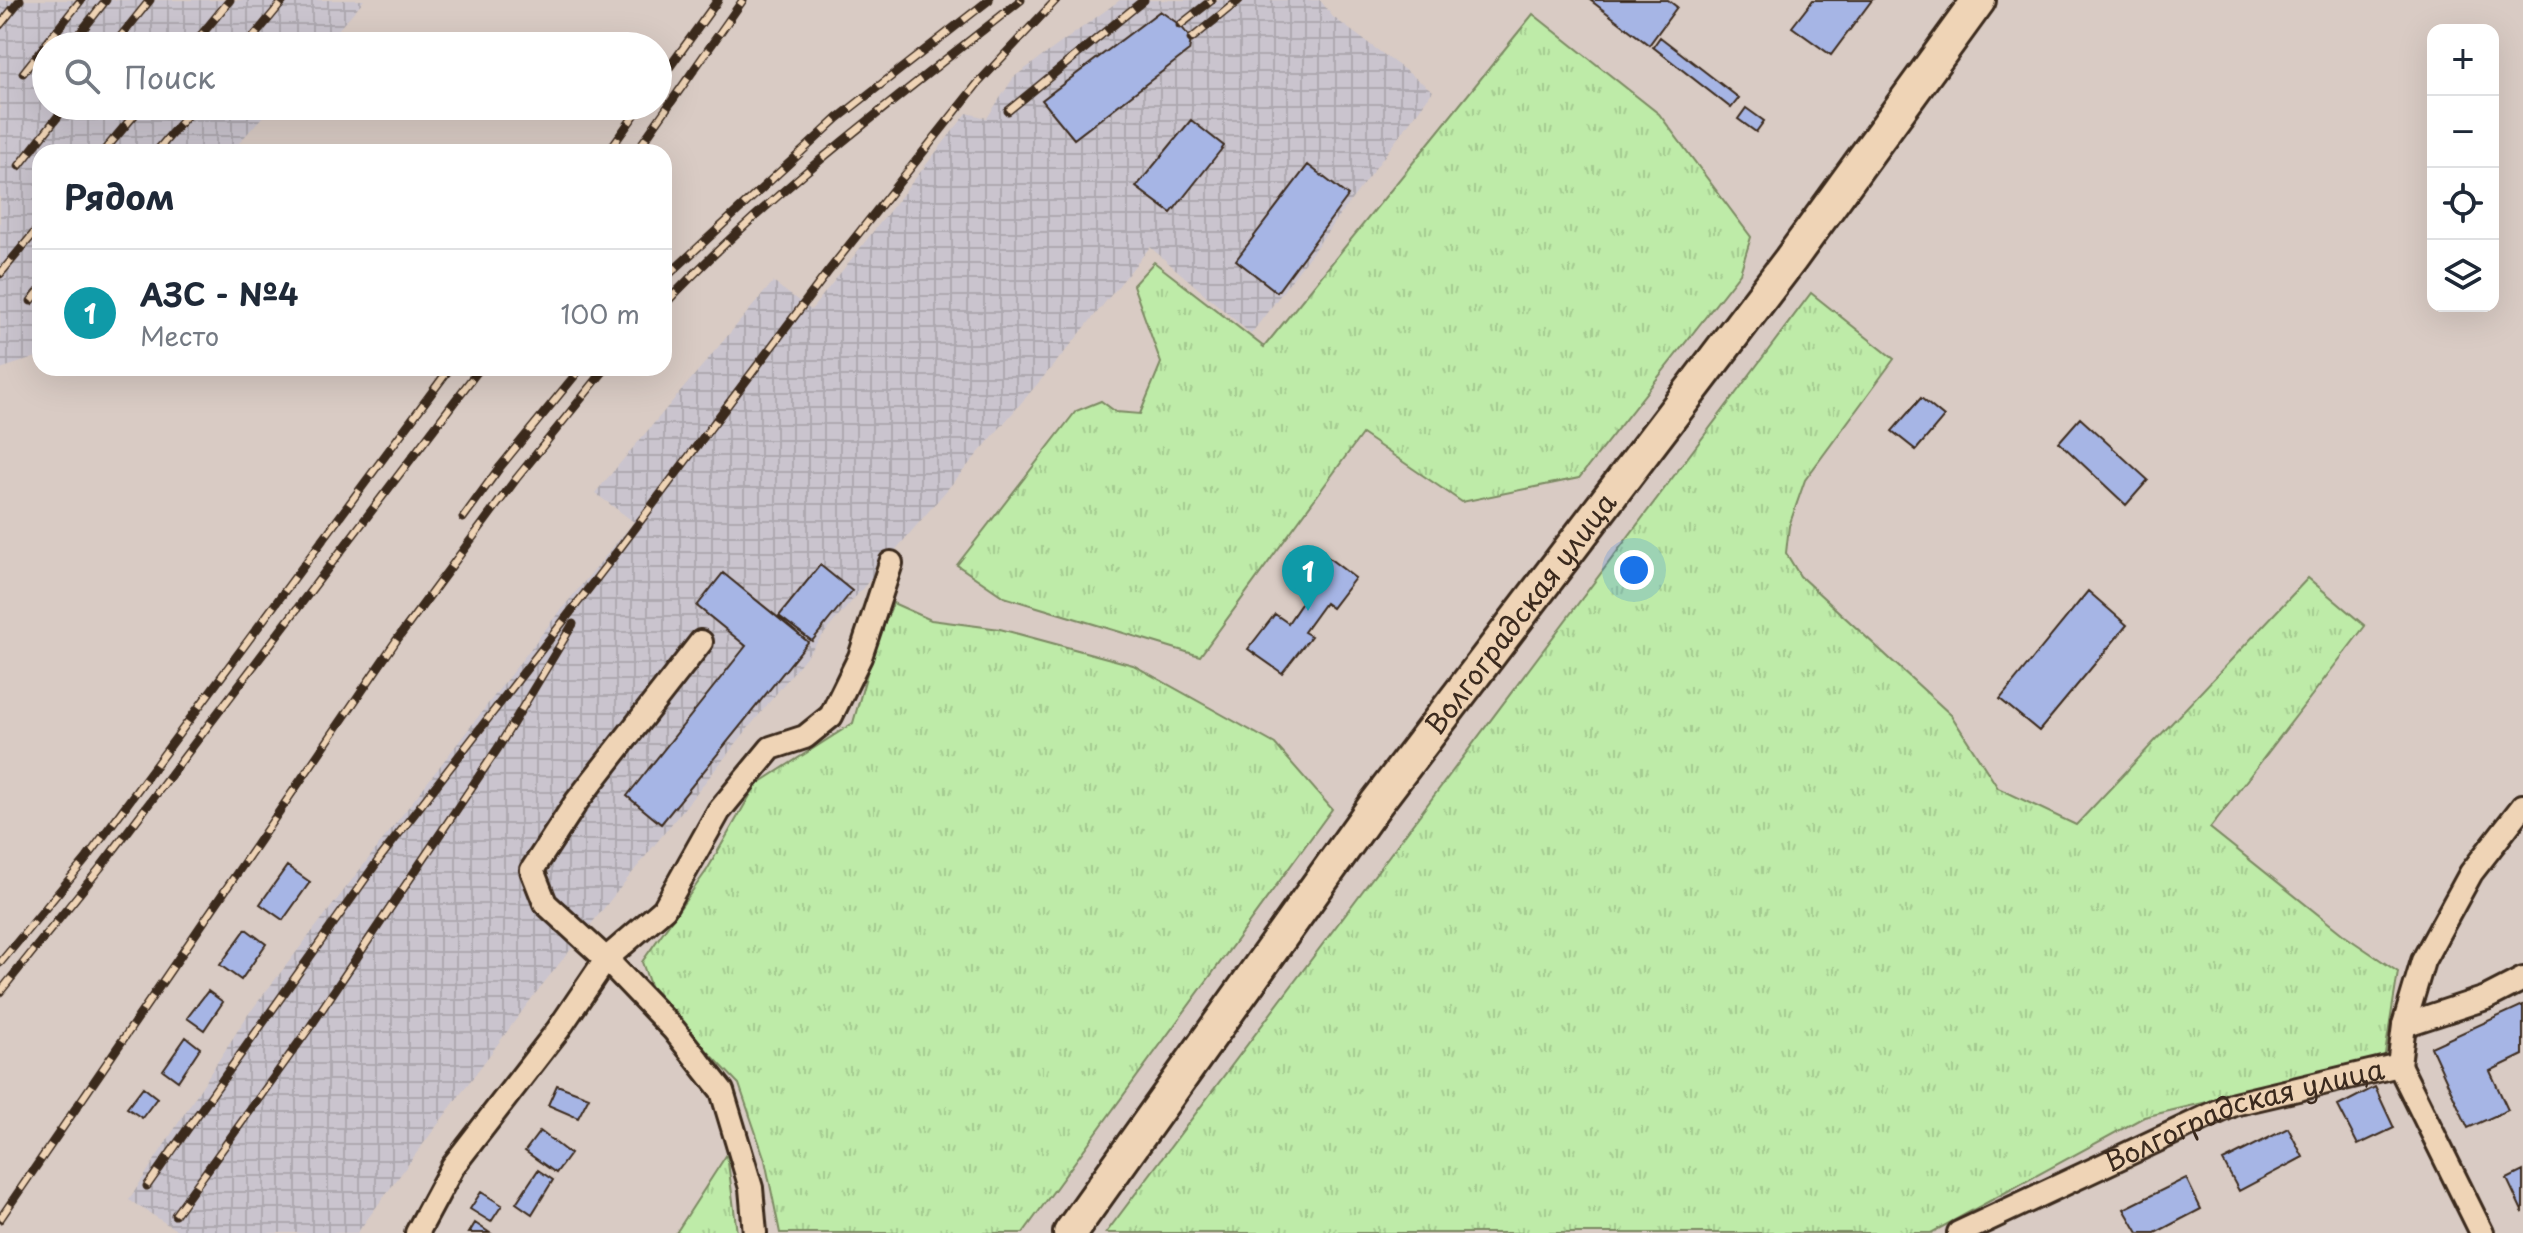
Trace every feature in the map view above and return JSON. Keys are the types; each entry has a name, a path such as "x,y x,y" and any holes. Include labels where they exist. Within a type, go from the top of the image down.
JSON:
{"main road":[{"name":"Волгоградская улица","path":"1070,1233 1375,805 1762,297 1979,0"}],"street":[{"path":"417,1233 453,1166 558,1030 606,959 664,909 719,811 771,748 805,737 831,716 860,657 891,563"},
{"path":"701,642 577,801 532,870 545,903 606,959 674,1030 722,1091 751,1188 755,1233"},
{"name":"Волгоградская улица","path":"1959,1233 2234,1104 2399,1065 2404,1025 2423,961 2471,873 2523,806"},
{"path":"2404,1025 2486,998 2523,979"},
{"path":"2399,1065 2482,1233"}],"shaded area":[{"path":"0,0 364,0 336,32 32,32 32,120 260,120 238,144 32,144 32,359 0,369"},
{"path":"1120,0 1320,0 1333,17 1433,91 1251,334 1150,247 1069,347 828,629 535,994 357,1233 181,1233 129,1200 247,1016 555,617 634,522 595,493 773,282 811,310 967,113 987,118 1014,77"}],"green space":[{"path":"1533,14 1659,114 1751,237 1740,273 1579,478 1462,502 1362,434 1200,656 1004,597 957,565 1076,411 1101,401 1116,412 1140,414 1161,363 1133,285 1154,262 1264,347"},
{"path":"1811,293 1894,359 1805,480 1789,526 1786,553 1800,576 1951,715 1998,788 2076,825 2308,578 2365,626 2210,828 2345,936 2398,972 2384,1060 2144,1117 1931,1233 1106,1233"},
{"path":"893,603 931,620 1000,629 1133,665 1275,744 1332,809 1023,1233 780,1233 765,1160 739,1084 653,994 642,962 707,870 756,785 853,723 873,652"},
{"path":"727,1154 737,1233 676,1233"}],"building":[{"path":"1590,0 1668,0 1677,7 1649,45"},
{"path":"1813,0 1872,0 1831,55 1792,27"},
{"path":"1160,11 1180,25 1191,39 1189,51 1074,139 1042,100"},
{"path":"1660,37 1739,98 1731,108 1653,47"},
{"path":"1746,108 1764,121 1756,132 1738,119"},
{"path":"1191,120 1224,146 1171,213 1136,187"},
{"path":"1308,165 1348,196 1277,292 1236,260"},
{"path":"1921,398 1944,417 1916,450 1892,431"},
{"path":"2080,418 2148,480 2126,505 2059,442"},
{"path":"1317,549 1355,578 1332,608 1325,603 1304,632 1311,636 1282,673 1248,649 1275,614 1288,623 1309,592 1294,582"},
{"path":"820,565 852,591 812,641 779,616"},
{"path":"723,573 808,642 661,824 627,796 746,646 697,606"},
{"path":"2088,591 2127,625 2039,731 2000,699"},
{"path":"287,866 310,882 283,920 260,904"},
{"path":"246,929 266,944 241,980 220,965"},
{"path":"208,991 223,1002 204,1030 187,1018"},
{"path":"2523,1005 2523,1055 2490,1071 2508,1110 2468,1128 2431,1047"},
{"path":"186,1037 200,1048 178,1081 163,1070"},
{"path":"557,1085 589,1097 578,1118 548,1105"},
{"path":"143,1087 157,1098 142,1118 127,1108"},
{"path":"2375,1087 2394,1128 2358,1145 2338,1106"},
{"path":"2288,1128 2303,1157 2239,1191 2223,1161"},
{"path":"540,1131 570,1154 556,1173 525,1151"},
{"path":"538,1170 553,1180 532,1214 516,1203"},
{"path":"2523,1171 2523,1213 2507,1179"},
{"path":"2186,1178 2201,1209 2155,1233 2138,1233 2124,1209"},
{"path":"481,1192 502,1205 491,1222 470,1209"},
{"path":"475,1223 490,1233 469,1233"}],"railway":[{"path":"0,25 20,0"},
{"path":"56,32 81,0"},
{"path":"81,32 106,0"},
{"path":"124,32 150,0"},
{"path":"204,32 230,0"},
{"path":"258,32 284,0"},
{"path":"672,64 718,0"},
{"path":"672,101 743,0"},
{"path":"672,272 838,118 989,0"},
{"path":"672,297 792,184 1021,0"},
{"path":"147,1186 380,858 620,548 827,273 978,83 1056,0"},
{"path":"1008,111 1144,0"},
{"path":"1180,25 1212,0"},
{"path":"1191,39 1239,0"},
{"path":"23,73 32,62"},
{"path":"36,144 55,120"},
{"path":"110,144 130,120"},
{"path":"163,144 183,120"},
{"path":"614,144 631,120"},
{"path":"642,144 659,120"},
{"path":"19,166 32,149"},
{"path":"0,274 32,236"},
{"path":"0,963 87,858 444,376"},
{"path":"0,992 100,868 474,376"},
{"path":"463,518 574,376"},
{"path":"0,1219 396,641 516,479 600,376"},
{"path":"175,1215 310,1027 498,748 573,624"}],"place":[{"name":"АЗС - №4","path":"1308,611"}]}
